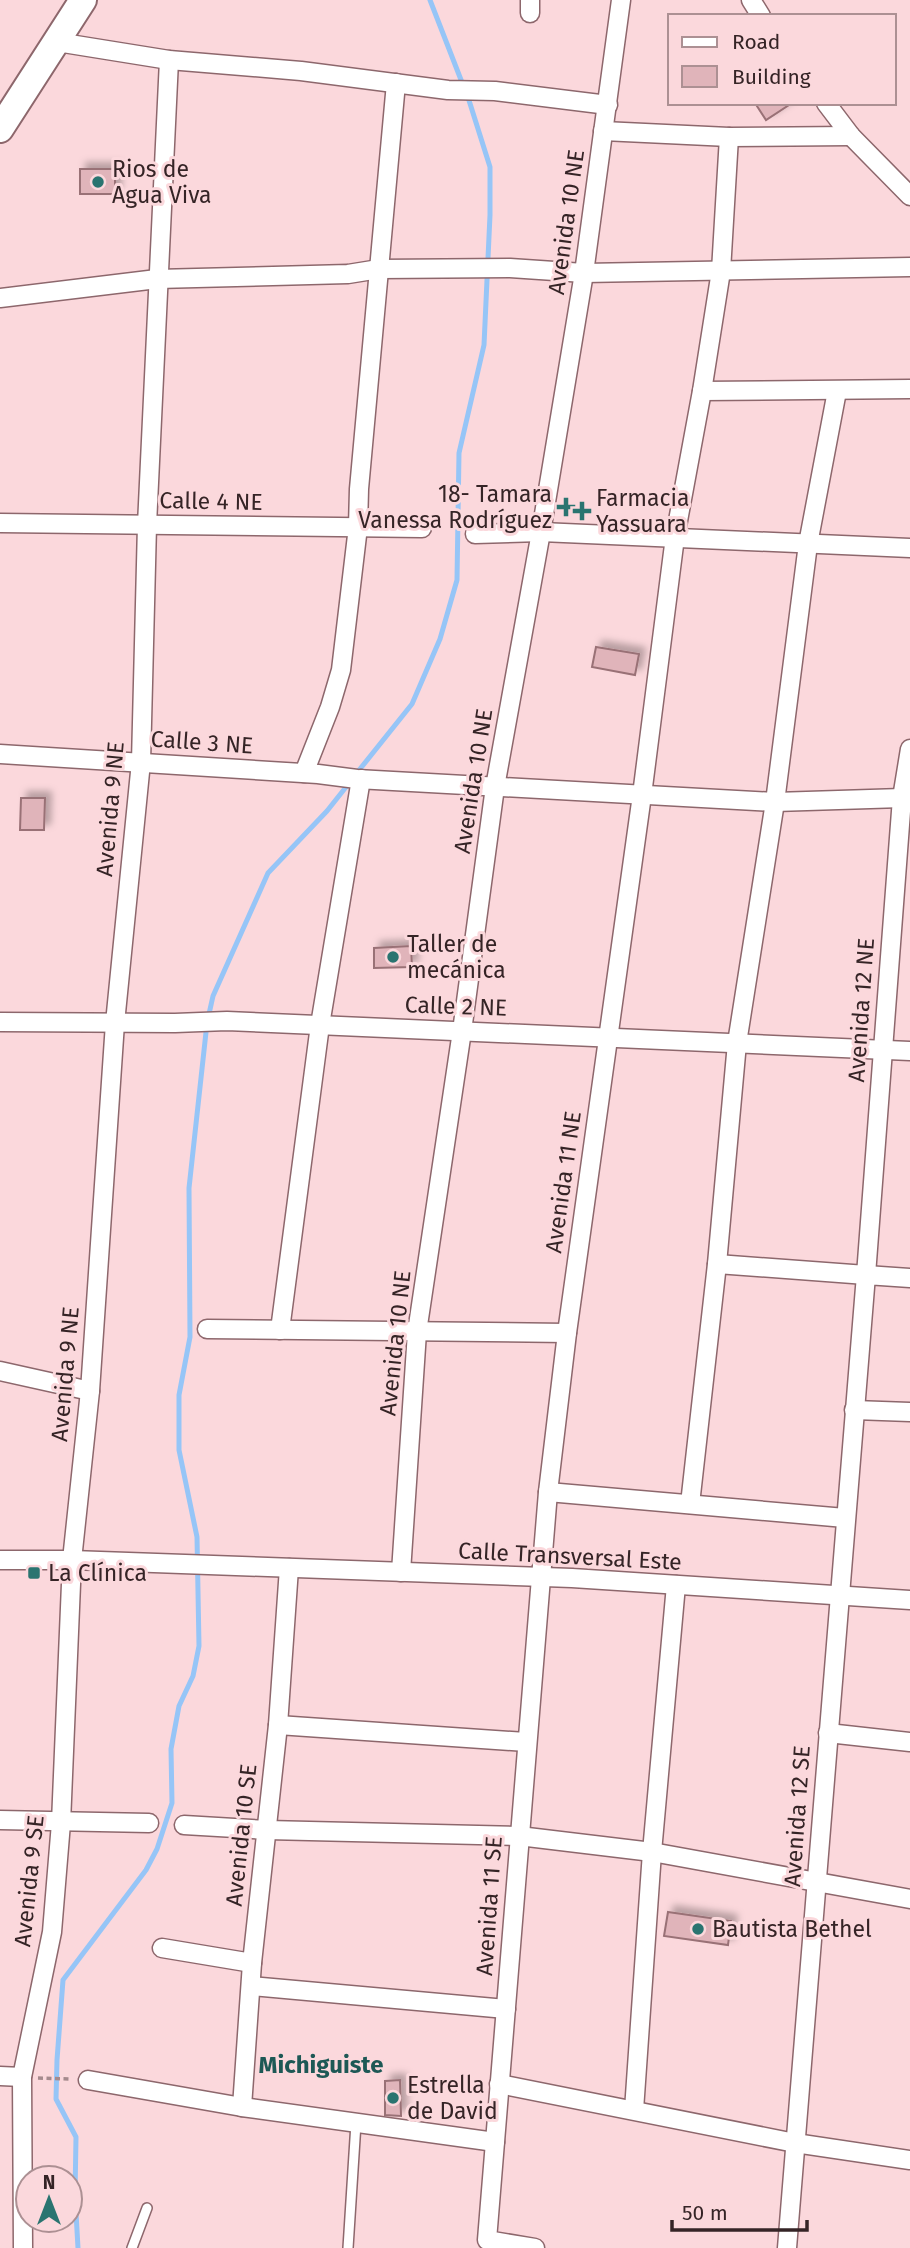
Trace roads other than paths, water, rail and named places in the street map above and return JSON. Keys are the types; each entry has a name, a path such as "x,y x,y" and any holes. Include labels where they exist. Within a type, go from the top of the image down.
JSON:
{"main road":[{"path":"0,129 83,0"}],"street":[{"name":"Avenida 10 NE","path":"401,1572 417,1332 463,1031 495,787 584,273 621,0"},
{"path":"57,42 169,60 300,71 448,90 495,91 608,105"},
{"name":"Avenida 9 NE","path":"72,1560 90,1391 115,1023 141,762 147,525 169,60"},
{"path":"311,773 341,670 358,527 359,489 396,83"},
{"path":"828,105 851,136 910,196"},
{"path":"603,131 729,137 851,136"},
{"path":"642,795 675,537 721,271 729,137"},
{"path":"0,298 158,279 348,274 379,269 510,268 584,273 910,267"},
{"path":"702,391 910,389"},
{"path":"690,1504 717,1264 737,1043 775,802 808,544 837,391"},
{"name":"Calle 4 NE","path":"0,523 422,528"},
{"path":"475,534 541,532 910,548"},
{"name":"Avenida 12 NE","path":"839,1597 882,1049 910,748"},
{"name":"Calle 3 NE","path":"0,754 311,773 359,779 775,802 906,794"},
{"path":"281,1330 320,1025 359,779"},
{"name":"Avenida 11 NE","path":"540,1577 567,1333 642,795"},
{"name":"Calle 2 NE","path":"0,1022 227,1021 910,1051"},
{"path":"717,1264 910,1278"},
{"path":"207,1329 567,1333"},
{"path":"0,1371 90,1391"},
{"path":"855,1410 910,1412"},
{"path":"548,1492 845,1518"},
{"path":"0,1560 72,1560"},
{"name":"Calle Transversal Este","path":"72,1560 540,1577 910,1600"},
{"name":"Avenida 9 SE","path":"23,2248 22,2077 52,1932 61,1823 72,1560"},
{"name":"Avenida 10 SE","path":"242,2107 252,1963 278,1725 289,1568"},
{"name":"Avenida 11 SE","path":"535,2248 487,2240 540,1577"},
{"path":"634,2110 652,1853 677,1585"},
{"name":"Avenida 12 SE","path":"787,2248 839,1597"},
{"path":"278,1725 526,1742"},
{"path":"828,1733 910,1742"},
{"path":"0,1820 149,1823"},
{"path":"184,1825 267,1830 519,1836 652,1853 910,1899"},
{"path":"162,1948 252,1963"},
{"path":"252,1986 506,2009"},
{"path":"0,2076 22,2077"},
{"path":"88,2080 242,2107 495,2142"},
{"path":"499,2084 795,2143 910,2160"}],"lane":[{"path":"348,2248 356,2123"},
{"path":"132,2248 147,2208"}],"waterway":[{"path":"430,0 463,85"},
{"path":"356,774 412,704 440,639 457,580 459,453 484,345 490,215 490,167 467,94"},
{"path":"78,2248 76,2137 56,2099 63,1980 146,1870 157,1849 172,1803 171,1749 179,1706 193,1676 199,1646 197,1537 179,1450 179,1395 190,1337 189,1188 207,1023 213,996 268,873 327,811 350,782"}],"place":[{"name":"Rios de Agua Viva","path":"98,182"},
{"name":"18- Tamara Vanessa Rodríguez","path":"566,507"},
{"name":"Farmacia Yassuara","path":"582,511"},
{"name":"Taller de mecánica","path":"393,957"},
{"name":"La Clínica","path":"34,1573"},
{"name":"Bautista Bethel","path":"698,1929"},
{"name":"Estrella de David","path":"393,2098"}],"district":[{"name":"Michiguiste","path":"321,2065"}]}
